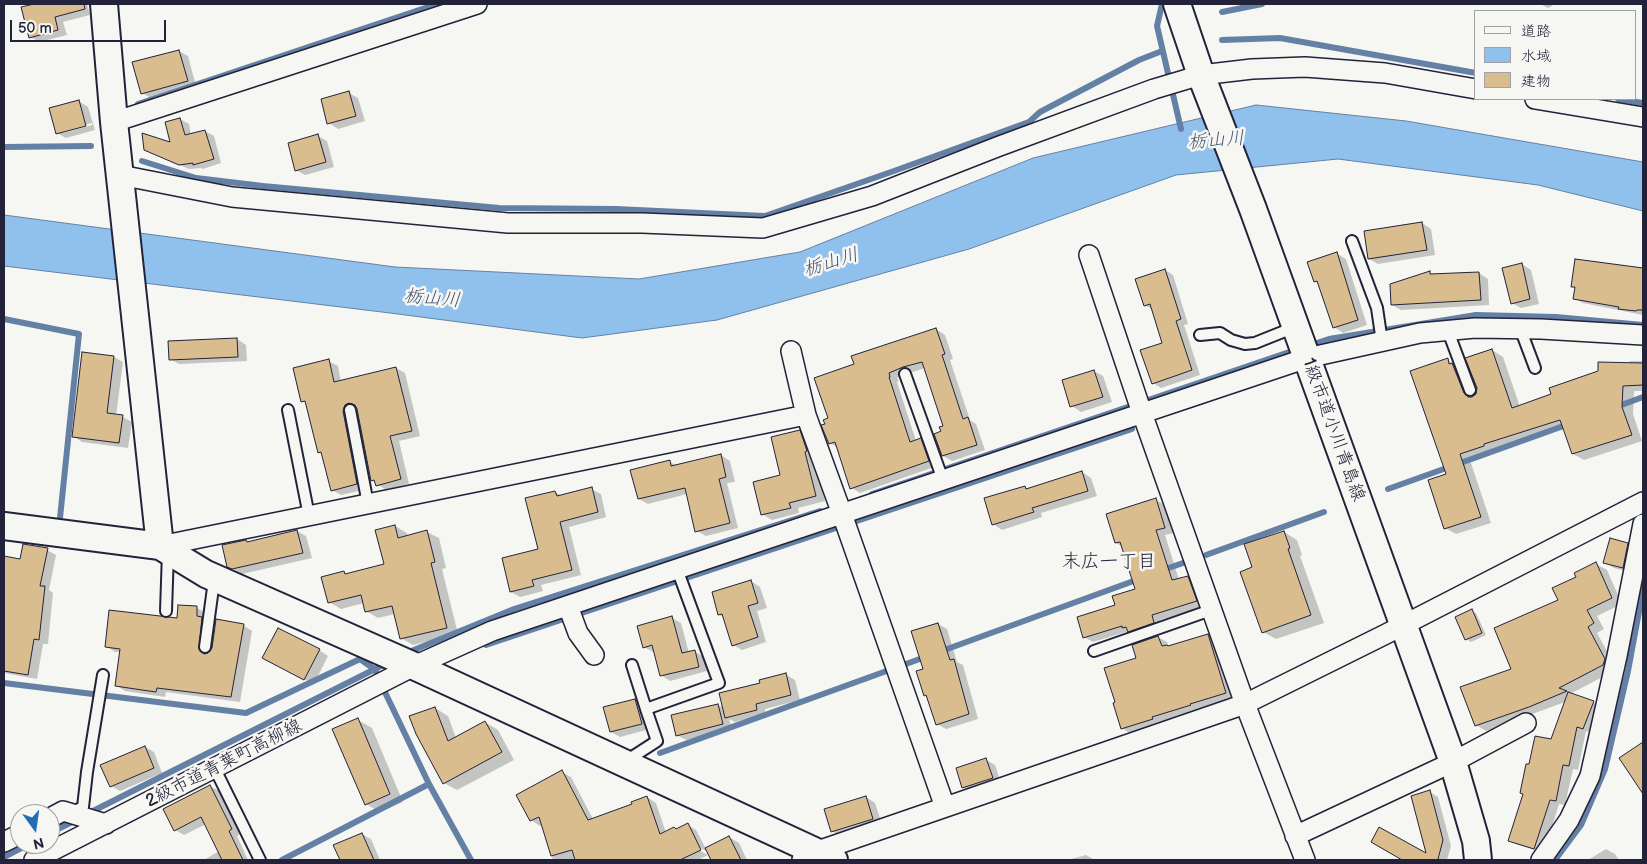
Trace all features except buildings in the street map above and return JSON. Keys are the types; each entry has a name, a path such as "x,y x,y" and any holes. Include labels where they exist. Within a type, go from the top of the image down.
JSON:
{"street":[{"path":"104,4 134,315 164,549"},
{"path":"114,122 477,4"},
{"name":"1級市道小川青島線","path":"1177,6 1197,82 1253,208 1454,762 1476,841 1478,860"},
{"path":"121,184 232,197 508,223 642,223 763,228 872,196 1154,89 1197,82 1252,69 1305,67 1385,73 1474,89"},
{"path":"1541,100 1643,117"},
{"path":"1089,255 1211,610 1305,860"},
{"name":"2級市道青葉町高柳線","path":"34,860 414,666 492,632 677,569 840,510 942,480 1139,405 1307,358 1420,333 1475,328 1520,328 1643,335"},
{"path":"791,351 806,415 945,807"},
{"path":"164,549 308,516 806,415"},
{"path":"4,526 164,549 213,576 414,666 623,763 817,857 945,807 1245,704 1404,625 1643,502"},
{"path":"1541,860 1569,820 1590,776 1618,656 1643,524"},
{"path":"568,606 578,633 594,655"},
{"path":"1296,836 1454,762 1526,723"},
{"path":"60,813 63,811 106,824"}],"lane":[{"path":"1352,241 1377,308 1382,342"},
{"path":"1200,335 1220,333 1231,340 1245,344 1255,343 1295,327"},
{"path":"1520,328 1535,368"},
{"path":"1448,331 1470,390"},
{"path":"905,374 942,480"},
{"path":"288,410 308,516"},
{"path":"350,410 368,504"},
{"path":"164,549 166,611"},
{"path":"646,709 719,683 677,569"},
{"path":"205,647 213,576"},
{"path":"1094,651 1211,610"},
{"path":"623,763 657,741 632,665"},
{"path":"71,814 83,807 103,675"},
{"path":"215,769 260,860"}],"water":[{"name":"栃山川","path":"1256,105 1406,121 1643,162 1643,211 1538,185 1338,159 1176,175 969,249 717,320 582,338 4,266 4,215 395,267 639,279 800,252 1033,158"}],"waterway":[{"path":"138,104 437,4"},
{"name":"栃山川","path":"1162,4 1157,26 1181,129"},
{"path":"1222,12 1262,4"},
{"path":"1222,40 1280,38 1474,73"},
{"path":"142,161 196,178 499,208 616,209 765,216 1029,122 1040,112 1139,60 1162,51"},
{"path":"1624,100 1643,103"},
{"path":"4,147 91,146"},
{"path":"1308,346 1329,339 1476,315 1556,317 1643,325"},
{"path":"4,319 79,334 60,518"},
{"path":"872,494 1298,349"},
{"path":"1616,407 1643,397"},
{"path":"1388,489 1569,424"},
{"path":"486,645 1132,429"},
{"path":"404,654 514,609 820,511"},
{"path":"1206,555 1324,512"},
{"path":"1160,571 1183,563"},
{"path":"939,652 1139,579"},
{"path":"1555,860 1581,825 1605,769 1628,671 1643,590"},
{"path":"660,753 928,656"},
{"path":"4,683 246,713 360,659 376,672"},
{"path":"87,814 389,662"},
{"path":"382,686 429,784 471,860"},
{"path":"282,860 429,784"},
{"path":"60,828 76,820"},
{"path":"4,857 10,854"}],"district":[{"name":"末広一丁目","path":"1109,562"}]}
